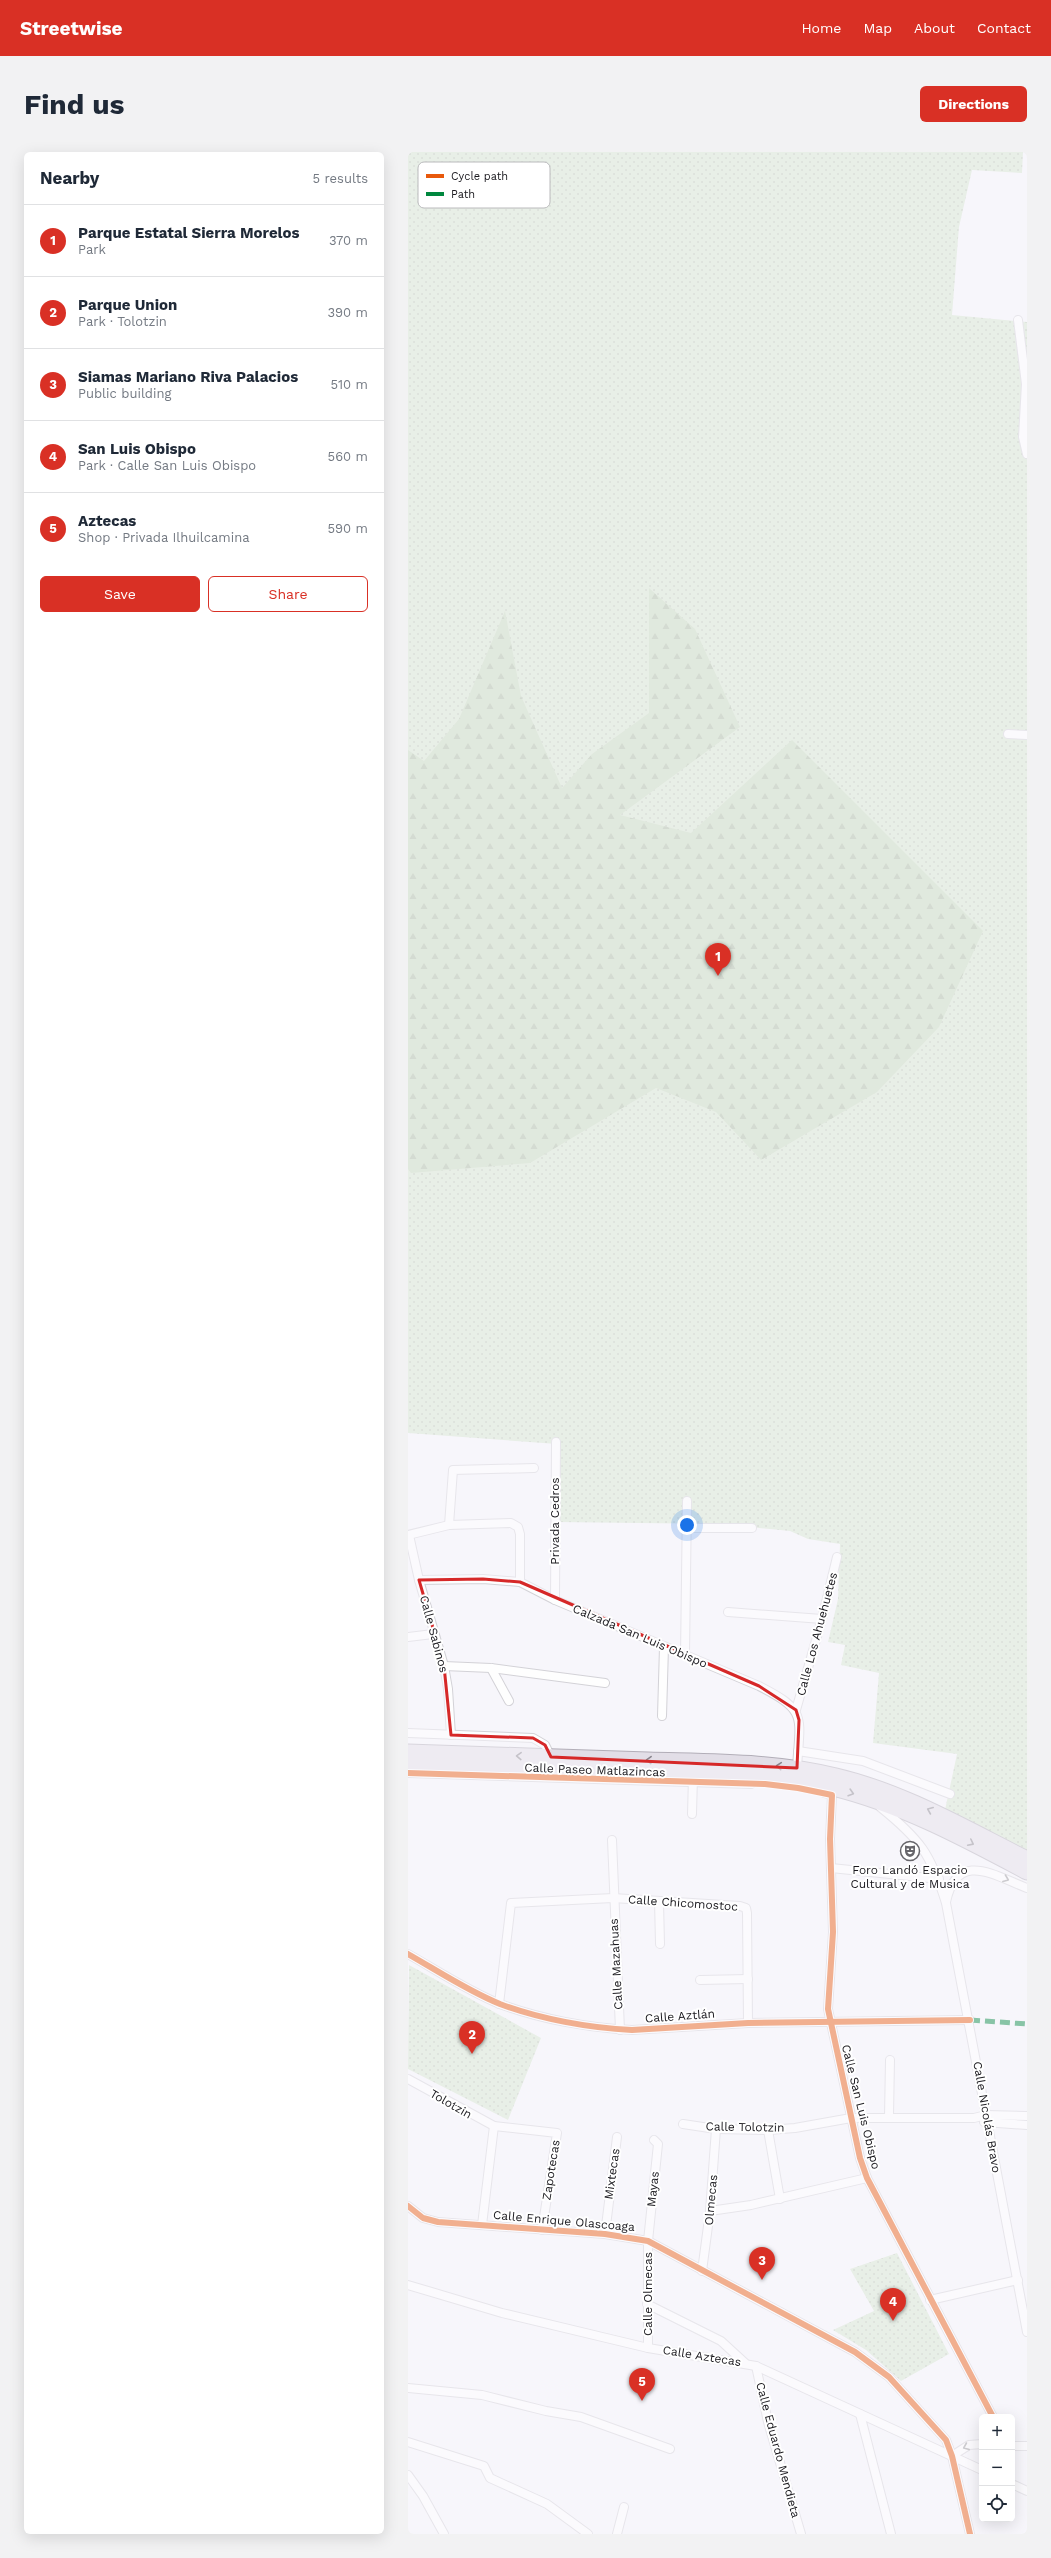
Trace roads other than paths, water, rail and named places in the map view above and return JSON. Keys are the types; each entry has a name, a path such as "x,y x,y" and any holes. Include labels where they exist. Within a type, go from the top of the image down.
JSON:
{"highway":[{"name":"Calle Paseo Matlazincas","path":"408,1752 725,1762 797,1768 838,1776 882,1790 935,1812 1027,1859"},
{"name":"Calle Paseo Matlazincas","path":"408,1764 693,1777 787,1779 834,1788 870,1799 939,1826 1027,1872"}],"street":[{"path":"1018,320 1026,384 1022,437 1027,454"},
{"path":"1008,734 1027,735"},
{"name":"Privada Cedros","path":"554,1600 556,1442"},
{"path":"449,1525 453,1470 534,1468"},
{"path":"685,1655 687,1501"},
{"path":"409,1535 449,1525 506,1523 515,1525 520,1534 520,1582"},
{"path":"686,1528 752,1528"},
{"name":"Calle Sabinos","path":"409,1535 419,1580 444,1666 449,1695 451,1735"},
{"name":"Calle Los Ahuehuetes","path":"796,1710 822,1619 837,1557"},
{"name":"Calzada San Luis Obispo","path":"419,1580 483,1578 520,1582 554,1600 759,1686 784,1699 796,1710"},
{"path":"728,1612 822,1619"},
{"path":"408,1637 434,1634"},
{"path":"662,1716 664,1647"},
{"path":"444,1666 490,1668 606,1683"},
{"path":"490,1668 509,1701"},
{"path":"796,1710 799,1720 797,1768"},
{"path":"408,1733 532,1738 545,1746 551,1757"},
{"path":"798,1751 863,1760 950,1794"},
{"path":"408,1773 693,1777 692,1814"},
{"name":"Calle San Luis Obispo","path":"693,1777 782,1786 832,1795 831,1868 833,1932 828,1996 829,2020 851,2118 867,2178 991,2414"},
{"name":"Calle Nicolás Bravo","path":"870,1799 915,1837 926,1851 939,1879 946,1903 970,2020 1027,2332"},
{"name":"Calle Mazahuas","path":"612,1840 613,1898 620,2030"},
{"path":"831,1868 939,1879"},
{"name":"Calle Nicolás Bravo","path":"946,1903 952,1882 960,1874 971,1870 990,1874 1027,1888"},
{"name":"Calle Chicomostoc","path":"500,2004 508,1907 512,1902 613,1898 744,1907 747,1913 748,2023"},
{"path":"659,1901 660,1944"},
{"name":"Calle Aztlán","path":"408,1954 500,2004 574,2022 620,2030 829,2020 970,2020"},
{"path":"700,1980 748,1979"},
{"path":"889,2116 890,2060"},
{"name":"Tolotzin","path":"408,2079 494,2126"},
{"name":"Calle Tolotzin","path":"683,2124 716,2129 768,2130 795,2128 851,2118 889,2116 974,2118 1027,2125"},
{"name":"Calle Tolotzin","path":"987,2119 1027,2116"},
{"path":"482,2225 494,2126"},
{"name":"Zapotecas","path":"494,2126 557,2133 542,2230"},
{"name":"Olmecas","path":"702,2271 710,2211 716,2129"},
{"path":"768,2130 780,2199"},
{"name":"Mixtecas","path":"605,2234 617,2137"},
{"name":"Mayas","path":"648,2241 658,2144 654,2140"},
{"path":"710,2211 780,2199 867,2178"},
{"name":"Calle Enrique Olascoaga","path":"408,2206 429,2221 605,2234 648,2241 829,2338 874,2364 916,2405 943,2436 952,2456 970,2534"},
{"name":"Calle Olmecas","path":"648,2241 648,2348"},
{"path":"930,2300 1018,2280"},
{"name":"Calle Aztecas","path":"408,2285 502,2313 648,2348 756,2366 979,2469"},
{"path":"647,2304 721,2341 736,2352 745,2363"},
{"name":"Calle Eduardo Mendieta","path":"756,2366 768,2422 801,2534"},
{"path":"408,2388 482,2395 554,2413 594,2421 670,2449"},
{"path":"860,2414 891,2534"},
{"path":"408,2442 484,2466 490,2478 547,2504 588,2534"},
{"path":"952,2456 969,2445 979,2444"},
{"path":"1015,2446 1027,2446"},
{"path":"408,2475 423,2496 444,2534"},
{"path":"1015,2485 1027,2491"},
{"path":"617,2534 624,2507"}],"place":[{"name":"Parque Estatal Sierra Morelos","path":"718,976"},
{"name":"Foro Landó Espacio Cultural y de Musica","path":"910,1851"},
{"name":"Parque Union","path":"472,2054"},
{"name":"Siamas Mariano Riva Palacios","path":"762,2280"},
{"name":"San Luis Obispo","path":"893,2321"},
{"name":"Aztecas","path":"642,2401"}]}
